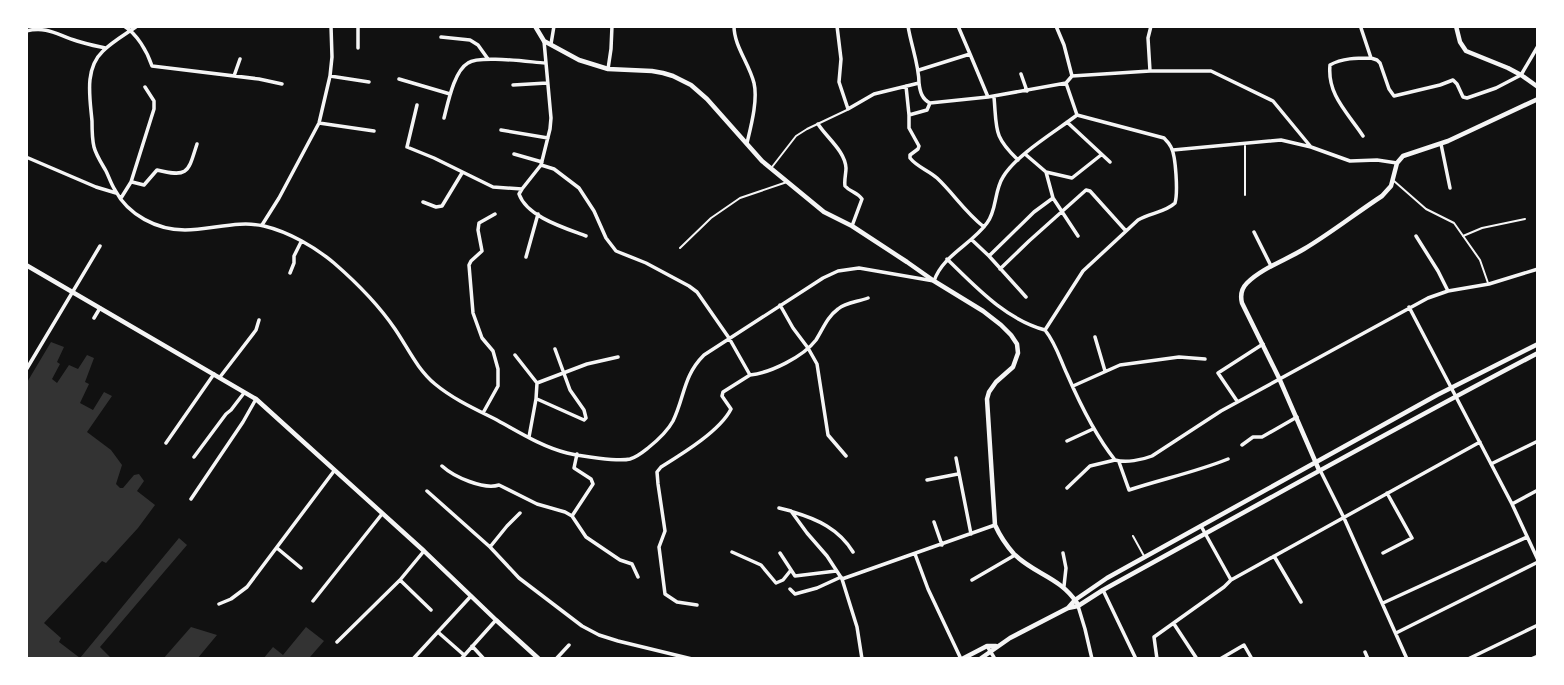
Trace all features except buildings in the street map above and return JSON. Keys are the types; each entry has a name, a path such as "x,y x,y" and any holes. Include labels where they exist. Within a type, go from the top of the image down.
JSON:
{"main road":[{"path":"534,26 544,41 579,60 608,69 652,71 682,80 707,99 771,169 824,212 852,226 983,311 1011,335 1017,345 1017,361 992,387 987,399 995,525 1002,540 1015,555 1064,586 1077,603"},
{"path":"1456,26 1460,42 1466,51 1521,75 1538,87"},
{"path":"1319,470 1297,417 1242,303 1241,292 1247,282 1305,248 1382,196 1394,181 1397,163 1406,155 1441,144 1538,99"},
{"path":"26,265 256,399 539,659"},
{"path":"1077,603 1107,578 1144,557 1437,396 1538,344"},
{"path":"980,659 996,646 1538,353"},
{"path":"961,659 987,646 996,646"}],"street":[{"path":"124,26 131,31 152,66 282,84"},
{"path":"138,26 99,55 93,65 89,84 94,146 116,193 139,217 151,224 170,229 186,230 227,225 262,226 285,233 330,260 353,279 372,299 414,360 436,385 529,437 565,452 620,460 639,454 664,434 673,420 688,376 704,355 823,278 838,271 859,268 934,281 937,271 947,259 989,221 1003,177 1018,160 1076,115"},
{"path":"262,226 319,123 330,76 331,26"},
{"path":"358,26 358,48"},
{"path":"551,44 554,26"},
{"path":"608,69 612,26"},
{"path":"734,26 735,40 755,85 754,111 747,145"},
{"path":"837,26 841,59 839,82 848,109 874,94 919,83"},
{"path":"908,26 919,70 921,93 925,101 930,103 1027,91 1066,83 1072,76 1150,71 1211,71 1268,98 1280,108 1311,147"},
{"path":"958,26 988,97"},
{"path":"1056,26 1072,76"},
{"path":"1150,71 1148,38 1151,26"},
{"path":"1361,28 1371,58"},
{"path":"26,31 51,30 76,41 106,48"},
{"path":"441,37 470,40 478,45 488,59"},
{"path":"544,41 551,118 548,138 542,163 522,189 520,199 538,215 560,227 586,236"},
{"path":"1363,136 1332,90 1329,75 1333,63 1351,59 1377,60 1394,96 1453,80 1465,99 1496,88 1521,75 1538,46"},
{"path":"919,70 970,54"},
{"path":"234,76 240,59"},
{"path":"444,118 450,94 465,65 470,61 488,59 545,63"},
{"path":"1021,74 1027,91"},
{"path":"330,76 369,82"},
{"path":"399,79 450,94"},
{"path":"513,85 547,83"},
{"path":"1066,83 1076,115"},
{"path":"906,86 909,128 919,146 910,155 911,161 933,174 984,227"},
{"path":"121,198 131,182 154,109 154,102 145,87"},
{"path":"994,96 997,134 1004,147 1018,160"},
{"path":"909,115 927,110 930,103"},
{"path":"417,105 407,147 493,187 522,189"},
{"path":"1045,330 1083,271 1138,220 1175,203 1178,186 1173,150 1164,138 1076,115"},
{"path":"1067,122 1110,162"},
{"path":"319,123 374,131"},
{"path":"818,124 842,155 846,167 845,186 862,199 852,226"},
{"path":"501,130 548,138"},
{"path":"1173,150 1281,140 1350,161 1397,163"},
{"path":"131,182 144,185 157,170 176,174 186,171 190,167 197,144"},
{"path":"1441,144 1450,188"},
{"path":"514,154 554,169 579,188 616,251 646,263 696,292 729,338 750,375"},
{"path":"1026,154 1046,172 1072,178 1101,155"},
{"path":"26,157 116,193"},
{"path":"1046,172 1053,198 1078,236"},
{"path":"423,202 436,207 442,206 462,173"},
{"path":"1000,269 1086,190 1090,191 1126,231"},
{"path":"989,256 1034,212 1053,198"},
{"path":"483,413 498,386 498,369 493,351 482,338 473,313 469,265 482,251 479,223 495,214"},
{"path":"526,257 538,215"},
{"path":"1254,232 1271,266"},
{"path":"1416,236 1448,291"},
{"path":"971,240 1026,297"},
{"path":"290,273 294,263 293,256 301,242"},
{"path":"26,370 100,246"},
{"path":"947,259 988,298 1027,325 1045,330 1054,342 1093,429 1117,461 1129,490 1228,459"},
{"path":"1067,488 1090,466 1152,456 1237,401 1433,295 1489,284 1538,269"},
{"path":"696,605 677,602 665,594 659,547 664,531 664,519 657,472 703,438 727,414 730,409 722,396 723,393 750,375 788,362 808,348 834,312 846,304 868,298"},
{"path":"780,305 819,370 828,435 846,456"},
{"path":"1396,634 1538,561 1535,547 1527,537 1409,307"},
{"path":"94,318 100,308"},
{"path":"220,377 256,330 259,320"},
{"path":"1095,337 1105,371"},
{"path":"1237,401 1216,372 1262,344"},
{"path":"536,398 585,419 586,417 570,390 555,349"},
{"path":"515,355 537,383 529,437"},
{"path":"537,383 587,364 618,357"},
{"path":"1073,386 1120,365 1154,359 1205,359"},
{"path":"166,443 214,374"},
{"path":"194,457 245,391"},
{"path":"191,499 256,399"},
{"path":"1242,445 1253,437 1262,437 1297,417"},
{"path":"1067,441 1093,429"},
{"path":"1491,464 1538,441"},
{"path":"1157,659 1154,637 1231,580 1480,442"},
{"path":"572,516 593,484 592,479 574,468 577,454"},
{"path":"956,458 971,534"},
{"path":"442,466 449,473 469,481 494,487 497,485 537,504 565,512 572,516 586,537 620,560 632,564 638,577"},
{"path":"1319,470 1407,659"},
{"path":"219,604 247,587 334,471"},
{"path":"926,480 958,474"},
{"path":"1512,504 1538,490"},
{"path":"427,491 490,547 519,578 582,626 599,635 692,659"},
{"path":"1383,553 1412,538 1387,494"},
{"path":"779,508 808,516 824,524 841,535 853,552"},
{"path":"790,512 827,556 841,578 857,626 862,659"},
{"path":"490,547 520,513"},
{"path":"313,601 382,514"},
{"path":"934,522 942,545"},
{"path":"790,589 796,593 817,588 995,525"},
{"path":"1202,526 1231,580"},
{"path":"1382,603 1527,537"},
{"path":"277,548 301,568"},
{"path":"337,642 400,580 424,551"},
{"path":"732,552 758,563 776,583 783,580 791,570"},
{"path":"780,553 795,576 836,571"},
{"path":"1063,553 1066,568 1064,586"},
{"path":"915,554 928,589 961,659"},
{"path":"972,580 1015,555"},
{"path":"1274,556 1301,602"},
{"path":"400,580 431,610"},
{"path":"1102,590 1136,659"},
{"path":"413,659 471,596"},
{"path":"1077,603 1092,659"},
{"path":"439,633 462,657 496,620"},
{"path":"1174,624 1198,659"},
{"path":"1468,659 1538,625"},
{"path":"556,659 569,645"},
{"path":"1220,659 1244,645 1252,659"},
{"path":"472,646 482,658"},
{"path":"987,646 995,659"},
{"path":"1365,652 1368,659"},
{"path":"1531,659 1538,656"}],"lane":[{"path":"771,169 796,136 848,109"},
{"path":"1245,145 1245,195"},
{"path":"680,248 711,218 740,198 788,181"},
{"path":"1394,181 1436,215 1454,223 1480,260 1489,284"},
{"path":"1462,236 1482,228 1525,219"},
{"path":"1133,536 1144,557"}],"shaded area":[{"path":"51,342 64,347 57,362 60,364 52,379 57,383 69,365 78,369 87,355 94,358 85,382 89,384 80,403 93,410 104,392 112,396 87,432 111,450 122,465 116,484 123,488 134,475 139,474 144,481 137,491 155,505 106,563 102,561 44,623 61,638 59,642 80,658 179,538 187,545 100,647 112,659 26,659 26,384"},
{"path":"191,627 217,635 197,659 163,659"},
{"path":"306,627 324,641 311,659 263,659 273,647 283,655"}]}
